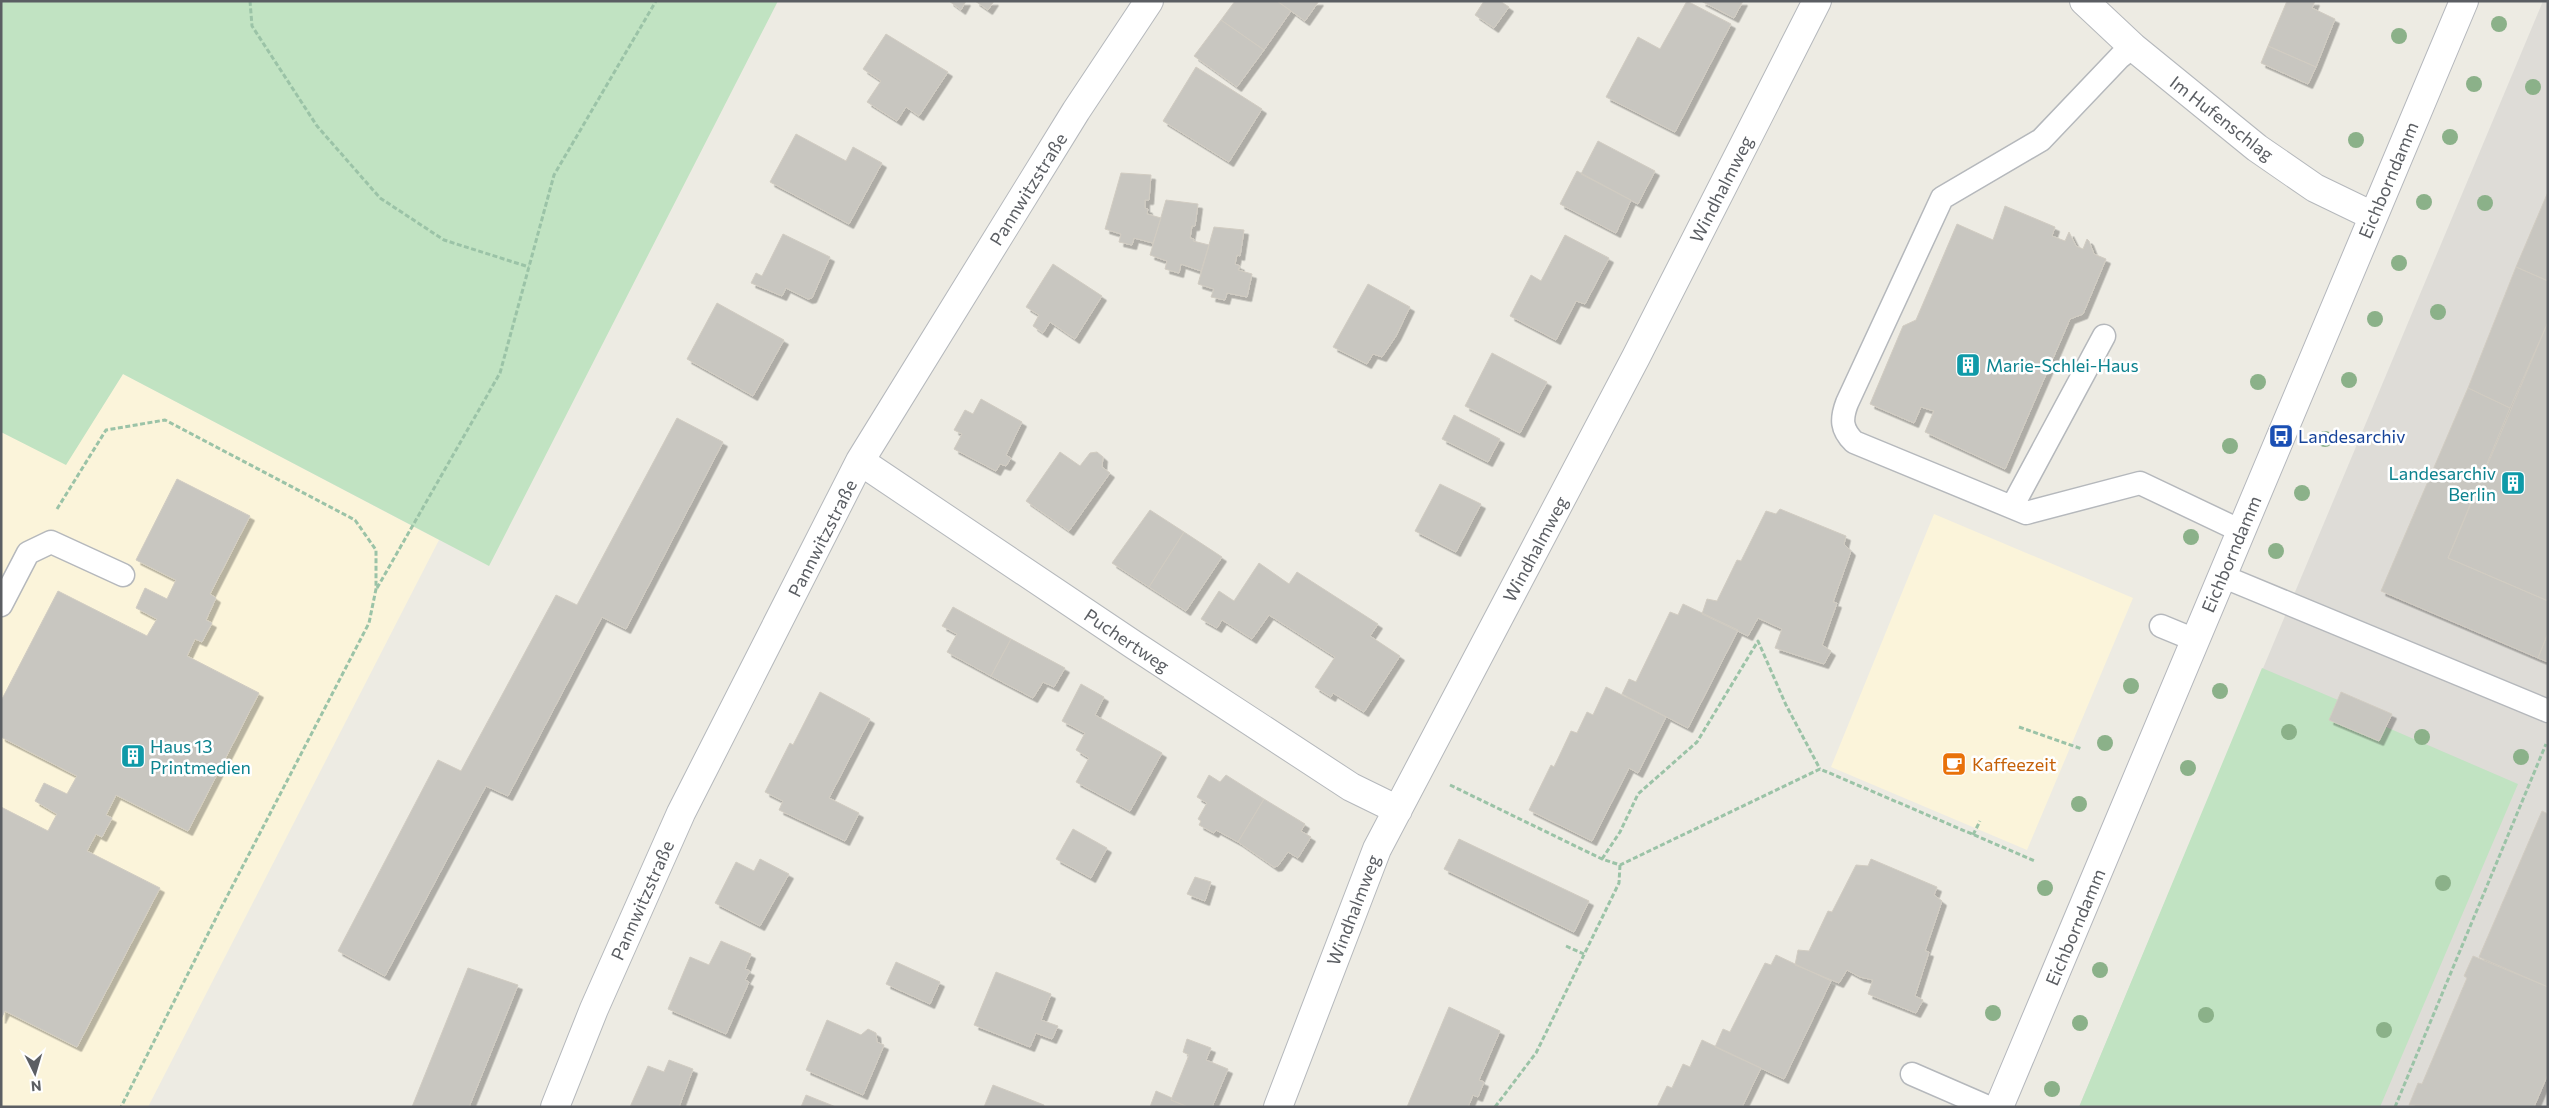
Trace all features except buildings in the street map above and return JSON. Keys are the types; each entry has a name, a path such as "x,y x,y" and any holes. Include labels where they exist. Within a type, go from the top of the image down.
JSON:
{"street":[{"name":"Pannwitzstraße","path":"555,1107 594,1009 681,814 860,461 1076,111 1149,1"},
{"name":"Windhalmweg","path":"1278,1107 1377,849 1636,357 1817,1"},
{"name":"Im Hufenschlag","path":"2084,1 2133,47 2257,148 2315,188 2373,216"},
{"name":"Eichborndamm","path":"1999,1107 2464,1"},
{"name":"Puchertweg","path":"860,461 1134,645 1351,787 1398,810"}],"lane":[{"path":"2133,47 2120,57 2041,140 1942,198 1842,416 1842,425 1854,442 2026,513 2140,484 2241,531"},
{"path":"2012,507 2104,336"},
{"path":"1,605 28,553 52,542 123,575"},
{"path":"2222,576 2548,711"},
{"path":"2161,626 2195,640"},
{"path":"1912,1074 1988,1107"}],"path":[{"path":"250,1 252,26 317,126 380,198 444,240 529,267"},
{"path":"376,589 500,373 554,175 656,1"},
{"path":"28,553 106,430 165,420 355,520 376,550 376,589 370,623 220,910 121,1107"},
{"path":"1602,859 1620,832 1638,794 1697,742 1758,641 1786,705 1820,769 2036,861"},
{"path":"2019,727 2082,750"},
{"path":"2395,1107 2548,738"},
{"path":"1444,782 1602,859 1620,865 1820,769"},
{"path":"1973,835 1980,821"},
{"path":"1495,1107 1536,1053 1620,883 1620,865"},
{"path":"1566,946 1584,954"}],"shaded area":[{"path":"2543,1 2548,1 2548,1107 2079,1107"},
{"path":"123,374 439,540 148,1107 1,1107 1,432 66,464"},
{"path":"1934,514 2133,598 2027,850 1831,767"}],"green space":[{"path":"1,1 778,1 489,566 123,374 66,465 1,432"},
{"path":"2262,668 2338,700 2330,720 2379,741 2386,727 2518,784 2380,1107 2079,1107"}],"place":[{"name":"Marie-Schlei-Haus","path":"1968,365"},
{"name":"Landesarchiv","path":"2281,436"},
{"name":"Landesarchiv Berlin","path":"2513,483"},
{"name":"Haus 13 Printmedien","path":"133,756"},
{"name":"Kaffeezeit","path":"1954,764"}]}
